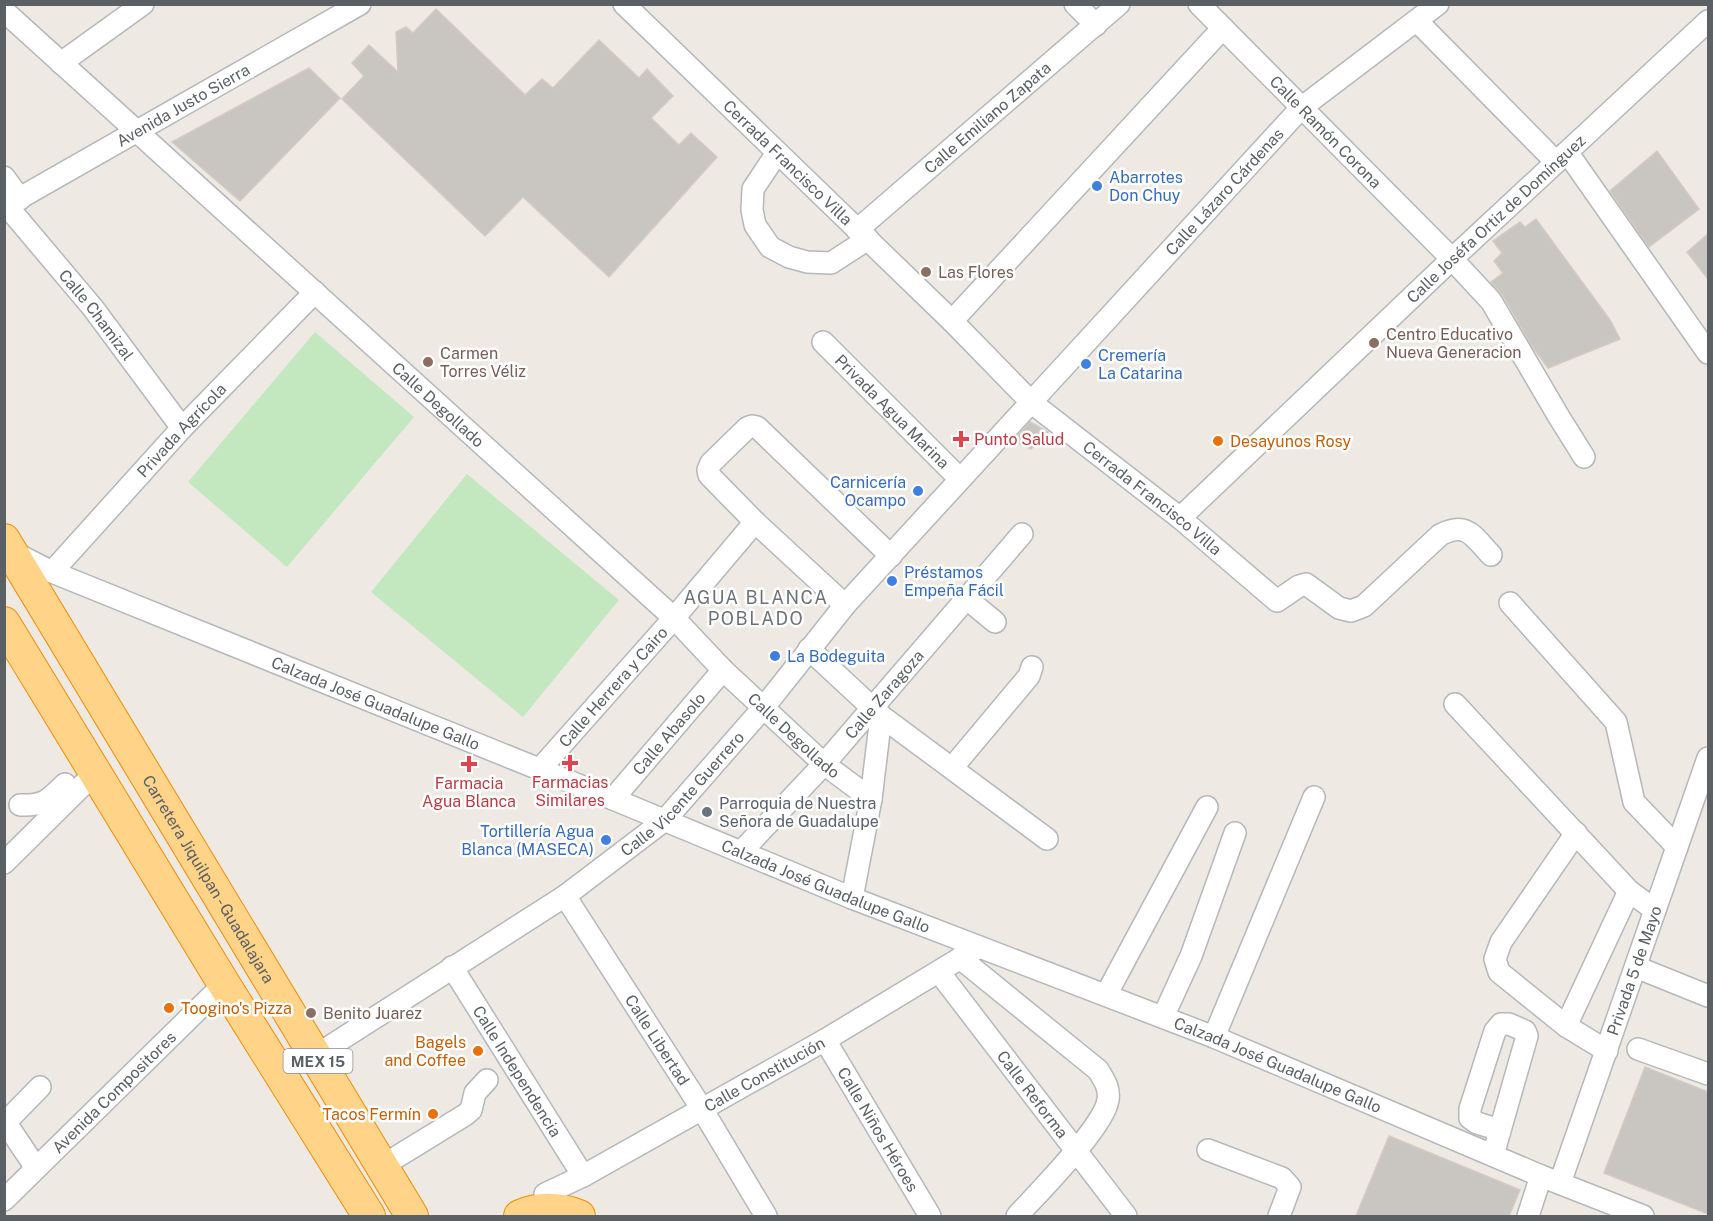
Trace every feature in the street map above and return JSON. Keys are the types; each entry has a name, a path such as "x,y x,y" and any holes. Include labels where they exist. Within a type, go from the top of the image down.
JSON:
{"highway":[{"name":"Carretera Jiquilpan - Guadalajara","path":"8,546 412,1216"},
{"name":"MEX 15","path":"8,639 92,766 224,984 369,1216"},
{"path":"520,1216 549,1209 579,1216"}],"street":[{"path":"61,63 143,4"},
{"name":"Avenida Justo Sierra","path":"10,204 360,4"},
{"name":"Cerrada Francisco Villa","path":"624,4 952,321 1032,403 1180,518 1277,601 1299,586 1306,584 1340,608 1351,611 1364,606 1440,535 1451,529 1460,528 1470,533 1491,555"},
{"path":"1075,4 1096,24"},
{"name":"Calle Emiliano Zapata","path":"777,153 753,189 752,210 755,225 770,247 789,257 807,262 831,263 1119,4"},
{"name":"Calle Ramón Corona","path":"1199,4 1491,301 1584,457"},
{"name":"Calle Lázaro Cárdenas","path":"1032,403 1301,108 1438,4"},
{"name":"Calle Degollado","path":"4,11 674,618 723,670 824,764 872,799"},
{"path":"1417,21 1561,157 1708,353"},
{"name":"Calle Joséfa Ortiz de Domínguez","path":"1180,518 1452,259 1708,21"},
{"path":"952,321 1223,28"},
{"name":"Calle Chamizal","path":"4,177 10,204 93,308 182,428"},
{"name":"Privada Agrícola","path":"52,572 182,428 315,292"},
{"name":"Privada Agua Marina","path":"824,342 960,479"},
{"name":"Calle Vicente Guerrero","path":"315,1056 565,896 665,820 764,707 845,605 1032,403"},
{"path":"845,605 755,522 709,475 708,470 711,463 747,428 757,427 891,556"},
{"name":"Calle Herrera y Cairo","path":"540,769 674,618 755,522"},
{"name":"Calle Zaragoza","path":"741,852 877,712 966,598 1023,534"},
{"name":"Calzada José Guadalupe Gallo","path":"8,546 52,572 614,799 852,898 1214,1037 1643,1216"},
{"path":"966,598 995,622"},
{"path":"1510,603 1616,722 1634,802 1677,847"},
{"path":"809,649 877,712 1047,839"},
{"path":"952,768 1029,676 1032,667"},
{"name":"Calle Abasolo","path":"614,799 723,670"},
{"path":"1455,704 1629,891 1656,910"},
{"path":"852,898 872,799 877,712"},
{"name":"Privada 5 de Mayo","path":"1528,1216 1551,1179 1607,1050 1708,758"},
{"path":"20,805 36,806 48,801 92,766"},
{"path":"4,863 92,766"},
{"path":"1214,1037 1314,797"},
{"path":"1106,995 1208,807"},
{"path":"1163,1017 1191,956 1235,833"},
{"path":"1576,833 1502,942 1495,959 1499,972 1566,1026 1607,1050"},
{"path":"1566,1026 1629,891"},
{"name":"Calle Libertad","path":"565,896 702,1109 766,1216"},
{"name":"Calle Constitución","path":"545,1194 583,1176 825,1040 979,946"},
{"path":"960,958 1098,1070 1108,1087 1108,1102 1099,1120 1075,1152 1017,1216"},
{"name":"Calle Independencia","path":"452,967 583,1176"},
{"path":"1636,967 1708,996"},
{"name":"Calle Reforma","path":"939,972 1126,1216"},
{"name":"Avenida Compositores","path":"4,1200 224,984"},
{"name":"Calle Niños Héroes","path":"825,1040 930,1216"},
{"path":"1638,1049 1708,1074"},
{"path":"382,1166 465,1115 471,1110 475,1093 487,1080"},
{"path":"36,1168 5,1123 40,1087"},
{"path":"1493,1155 1500,1130"},
{"path":"1208,1150 1282,1178 1290,1187 1279,1216"}],"green space":[{"path":"315,332 414,417 287,567 188,482"},
{"path":"467,474 619,600 523,717 371,592"}],"building":[{"path":"436,9 525,95 542,79 553,88 599,40 639,78 647,69 673,96 651,118 679,145 691,133 717,157 609,277 523,197 485,236 342,99 364,76 352,63 369,45 398,72 396,32 406,27 413,33"},
{"path":"309,68 340,98 240,201 172,142"},
{"path":"1657,151 1699,209 1649,247 1610,191"},
{"path":"1536,219 1610,320 1620,339 1548,368 1532,346 1502,294 1491,282 1503,273 1494,261 1502,253 1493,241 1520,222 1525,227"},
{"path":"1708,234 1708,279 1687,252"},
{"path":"1030,422 1048,432 1031,449 1013,441"},
{"path":"1645,1067 1708,1092 1708,1214 1604,1173"},
{"path":"1389,1136 1520,1190 1509,1216 1356,1216"}],"place":[{"name":"Abarrotes Don Chuy","path":"1097,186"},
{"name":"Las Flores","path":"926,272"},
{"name":"Centro Educativo Nueva Generacion","path":"1374,343"},
{"name":"Carmen Torres Véliz","path":"428,362"},
{"name":"Cremería La Catarina","path":"1086,364"},
{"name":"Punto Salud","path":"961,439"},
{"name":"Desayunos Rosy","path":"1218,441"},
{"name":"Carnicería Ocampo","path":"918,491"},
{"name":"Préstamos Empeña Fácil","path":"892,581"},
{"name":"La Bodeguita","path":"775,656"},
{"name":"Farmacias Similares","path":"570,763"},
{"name":"Farmacia Agua Blanca","path":"469,764"},
{"name":"Parroquia de Nuestra Señora de Guadalupe","path":"707,812"},
{"name":"Tortillería Agua Blanca (MASECA)","path":"606,840"},
{"name":"Toogino's Pizza","path":"169,1008"},
{"name":"Benito Juarez","path":"311,1013"},
{"name":"Bagels and Coffee","path":"478,1051"},
{"name":"Tacos Fermín","path":"433,1114"}],"district":[{"name":"AGUA BLANCA POBLADO","path":"756,607"}]}
